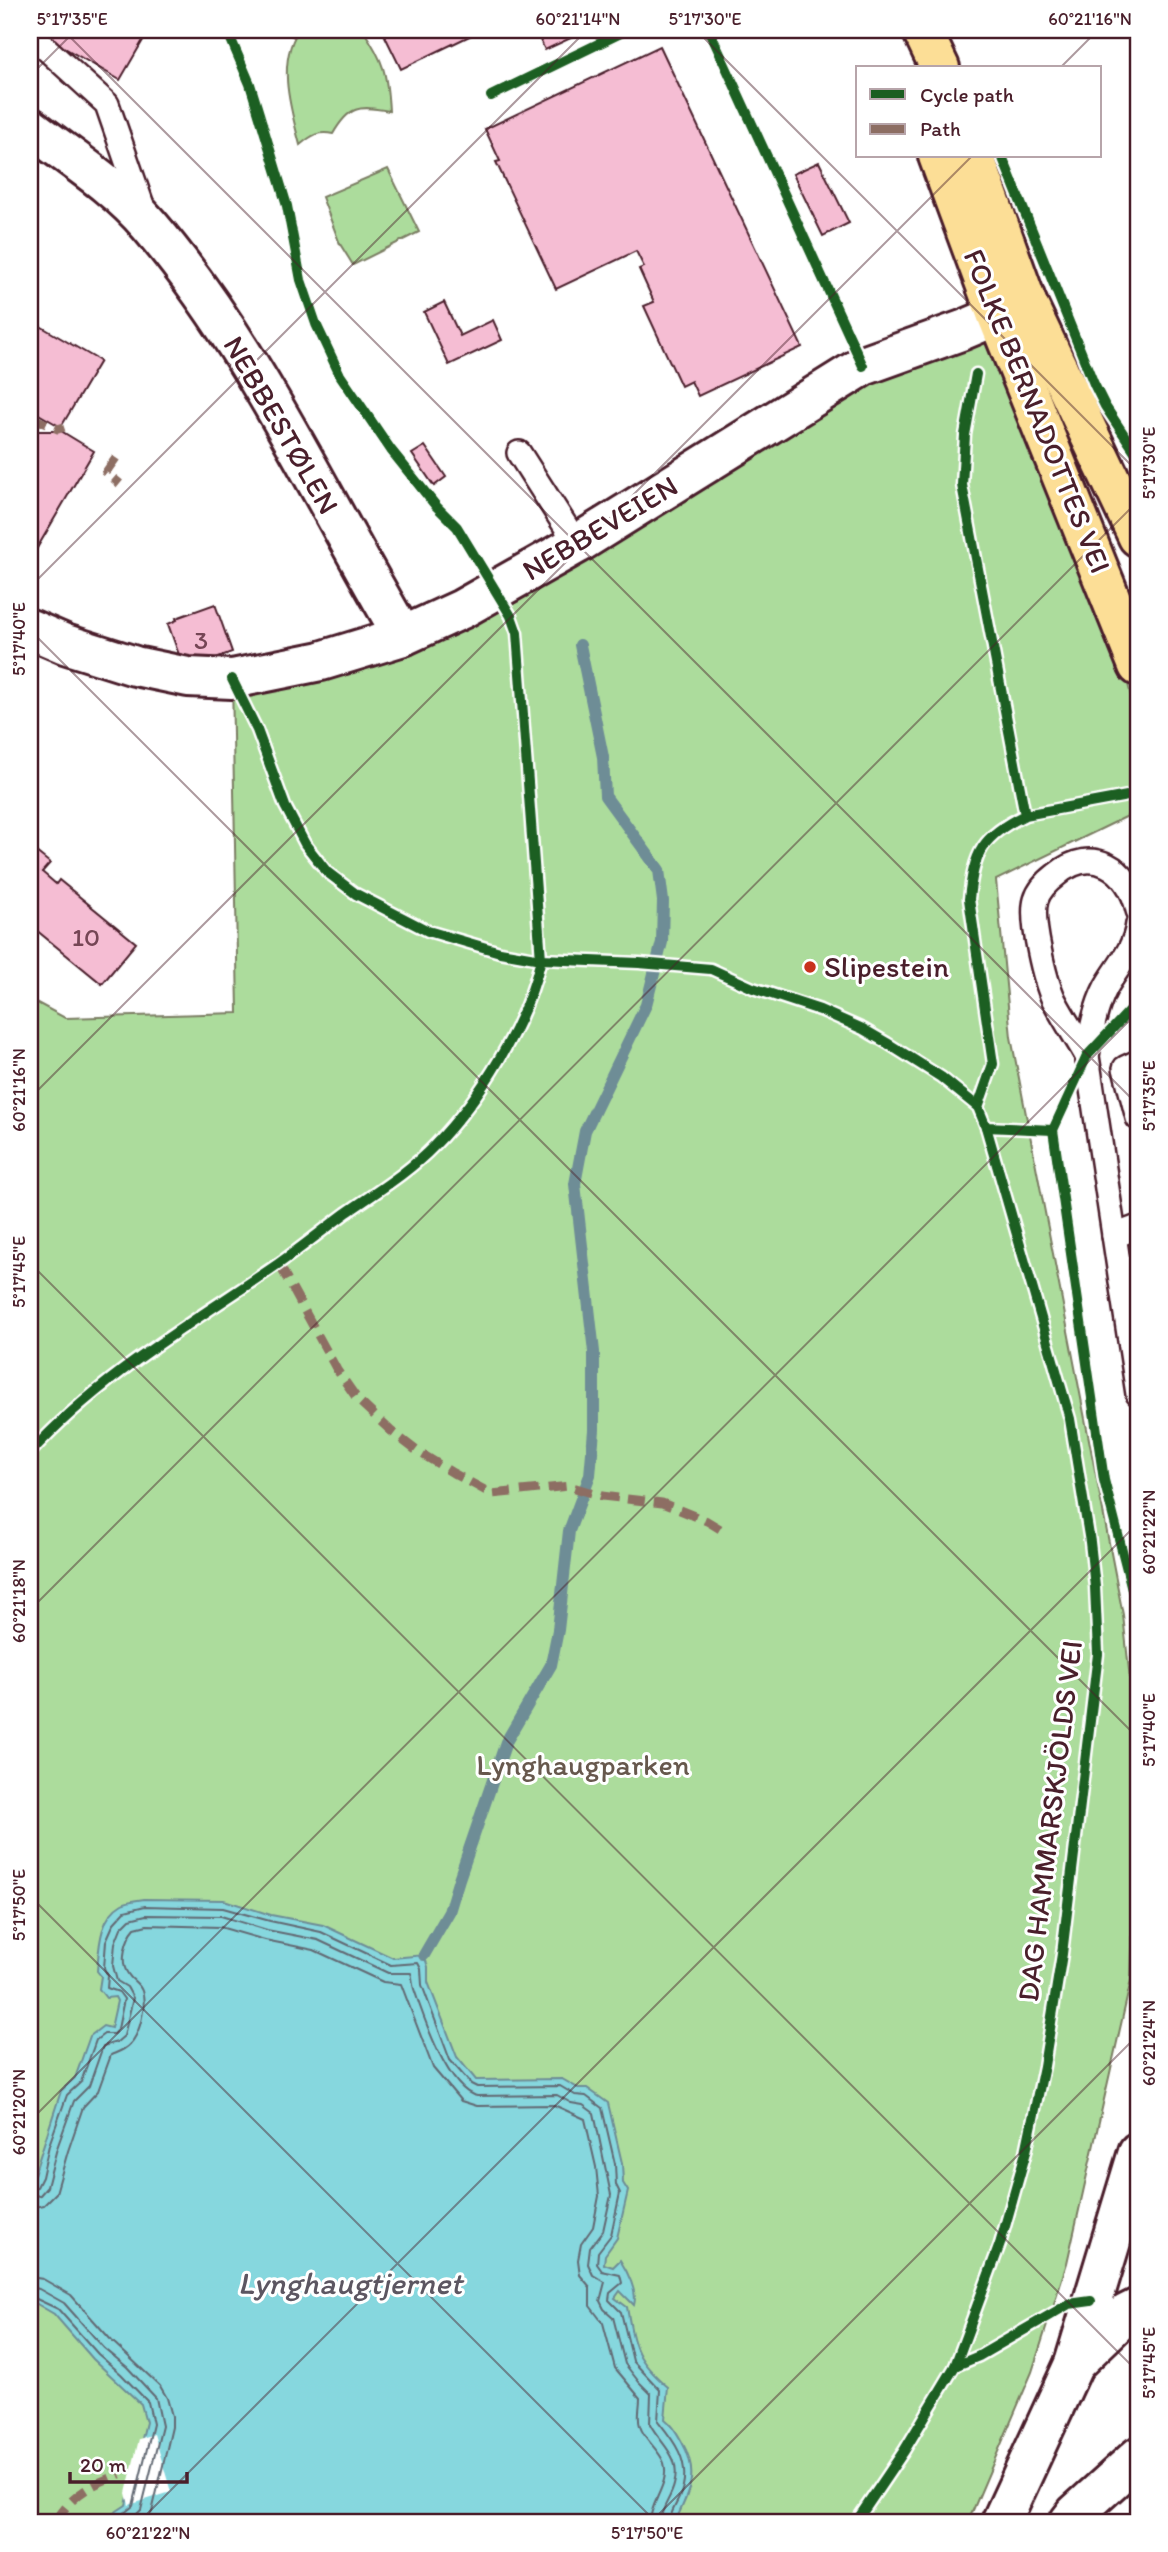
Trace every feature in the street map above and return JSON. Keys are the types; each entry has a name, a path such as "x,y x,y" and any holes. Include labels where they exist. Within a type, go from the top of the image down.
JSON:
{"main road":[{"path":"900,30 910,66"},
{"path":"922,30 939,66"},
{"name":"FOLKE BERNADOTTES VEI","path":"939,158 1012,310 1138,537"},
{"name":"FOLKE BERNADOTTES VEI","path":"974,158 1012,310 1138,666"}],"street":[{"name":"NEBBESTØLEN","path":"30,127 115,191 148,223 219,319 290,434 403,636"},
{"name":"NEBBEVEIEN","path":"30,629 65,644 135,666 188,677 232,679 321,661 403,636 462,609 578,544 863,366 1012,310"},
{"path":"1001,2522 1074,2364 1138,2152"},
{"path":"1074,2364 1126,2314 1138,2308"},
{"path":"1069,2522 1138,2457"}],"lane":[{"name":"NEBBESTØLEN","path":"30,34 107,104 148,223"},
{"path":"519,453 578,544"},
{"path":"1087,1056 1053,997 1035,929 1036,900 1046,883 1065,867 1084,860 1107,864 1122,875 1135,895 1138,910"},
{"path":"1138,924 1136,938 1105,989 1094,1020 1087,1056 1138,1394"},
{"path":"1138,1062 1125,1068 1138,1118"},
{"path":"1114,1236 1138,1227"}],"green space":[{"path":"299,30 363,30 383,68 389,111 370,108 356,110 344,118 333,134 315,135 300,145 290,102 287,71 292,43"},
{"path":"388,169 419,232 353,265 340,244 322,197"},
{"name":"Lynghaugparken","path":"997,316 1093,552 1138,722 1138,811 996,880 1011,1037 1123,1615 1138,1754 1131,1980 1067,2263 1032,2372 968,2522 30,2522 30,999 65,1018 238,1013 232,679 403,636 796,407"}],"water":[{"name":"Lynghaugtjernet","path":"144,1899 224,1900 271,1915 323,1925 393,1958 424,1955 428,1967 428,1982 457,2057 476,2080 562,2079 578,2088 587,2088 608,2103 622,2163 623,2183 628,2191 617,2238 605,2255 604,2264 613,2267 620,2260 629,2276 634,2305 620,2291 615,2298 627,2307 632,2333 643,2361 668,2387 665,2419 673,2427 687,2453 691,2483 675,2522 100,2522 126,2505 146,2422 141,2404 93,2359 54,2314 30,2300 30,2187 61,2091 75,2078 90,2036 103,2026 111,2028 117,2001 115,1997 106,1998 99,1989 101,1976 97,1971 105,1925 114,1910 122,1904"}],"pier":[{"path":"154,2434 171,2492 129,2505 126,2493 139,2439"}],"building":[{"path":"149,30 120,80 37,32"},
{"path":"382,30 482,30 401,69"},
{"path":"535,30 588,30 545,50"},
{"path":"660,46 802,347 698,396 691,381 681,386 644,306 654,302 639,269 644,267 636,251 556,289 496,162 500,161 485,129"},
{"path":"819,162 849,223 823,236 793,174"},
{"path":"444,302 460,336 493,320 502,340 449,365 424,312"},
{"path":"30,320 100,361 61,427 30,409"},
{"path":"34,431 61,431 94,451 30,560 30,438"},
{"path":"425,446 446,477 434,486 412,454"},
{"path":"215,604 232,652 194,666 183,666 168,624 177,620 176,618"},
{"path":"30,847 50,863 42,872 56,884 59,880 136,943 102,984 30,925"}],"waterway":[{"path":"424,1955 449,1912 506,1742 551,1665 558,1630 569,1531 590,1475 594,1430 594,1352 575,1184 585,1131 646,1005 662,942 663,901 659,870 605,796 603,757 580,645"}],"marked path":[{"path":"289,30 296,34"},
{"path":"30,417 58,429 64,427"},
{"path":"116,458 106,472 120,484"},
{"path":"279,1264 337,1370 358,1400 417,1451 453,1473 492,1494 569,1486 602,1496 662,1503 707,1521 727,1533"},
{"path":"55,2522 76,2497 99,2482 120,2474"}],"cycle path":[{"path":"30,1453 57,1425 117,1375 180,1329 287,1258 424,1155 468,1106 500,1059 525,1009 541,959 517,633 511,616 457,527 436,506 391,450 340,375 316,324 301,280 287,206 250,84 227,30"},
{"path":"491,96 627,30"},
{"path":"709,30 863,366"},
{"path":"1003,158 1094,384 1138,456"},
{"path":"976,374 965,435 962,485 1025,815 990,838 978,857 971,883 969,899 993,1064 978,1107"},
{"path":"232,679 257,730 285,806 305,844 327,872 356,894 428,931 500,952 541,959 711,969 753,988 820,1010 863,1029 941,1077 978,1107 986,1127 1053,1130"},
{"path":"1025,815 1138,794"},
{"path":"1053,1130 1087,1056 1133,1007 1138,1005"},
{"name":"DAG HAMMARSKJÖLDS VEI","path":"856,2522 904,2451 955,2366 1000,2244 1026,2152 1044,2066 1062,1954 1098,1654 1090,1542 1070,1419 986,1127"},
{"path":"1053,1130 1104,1480 1133,1593 1138,1628"},
{"path":"955,2366 979,2356 1069,2304 1091,2301"}],"place":[{"name":"Slipestein","path":"810,967"}]}
